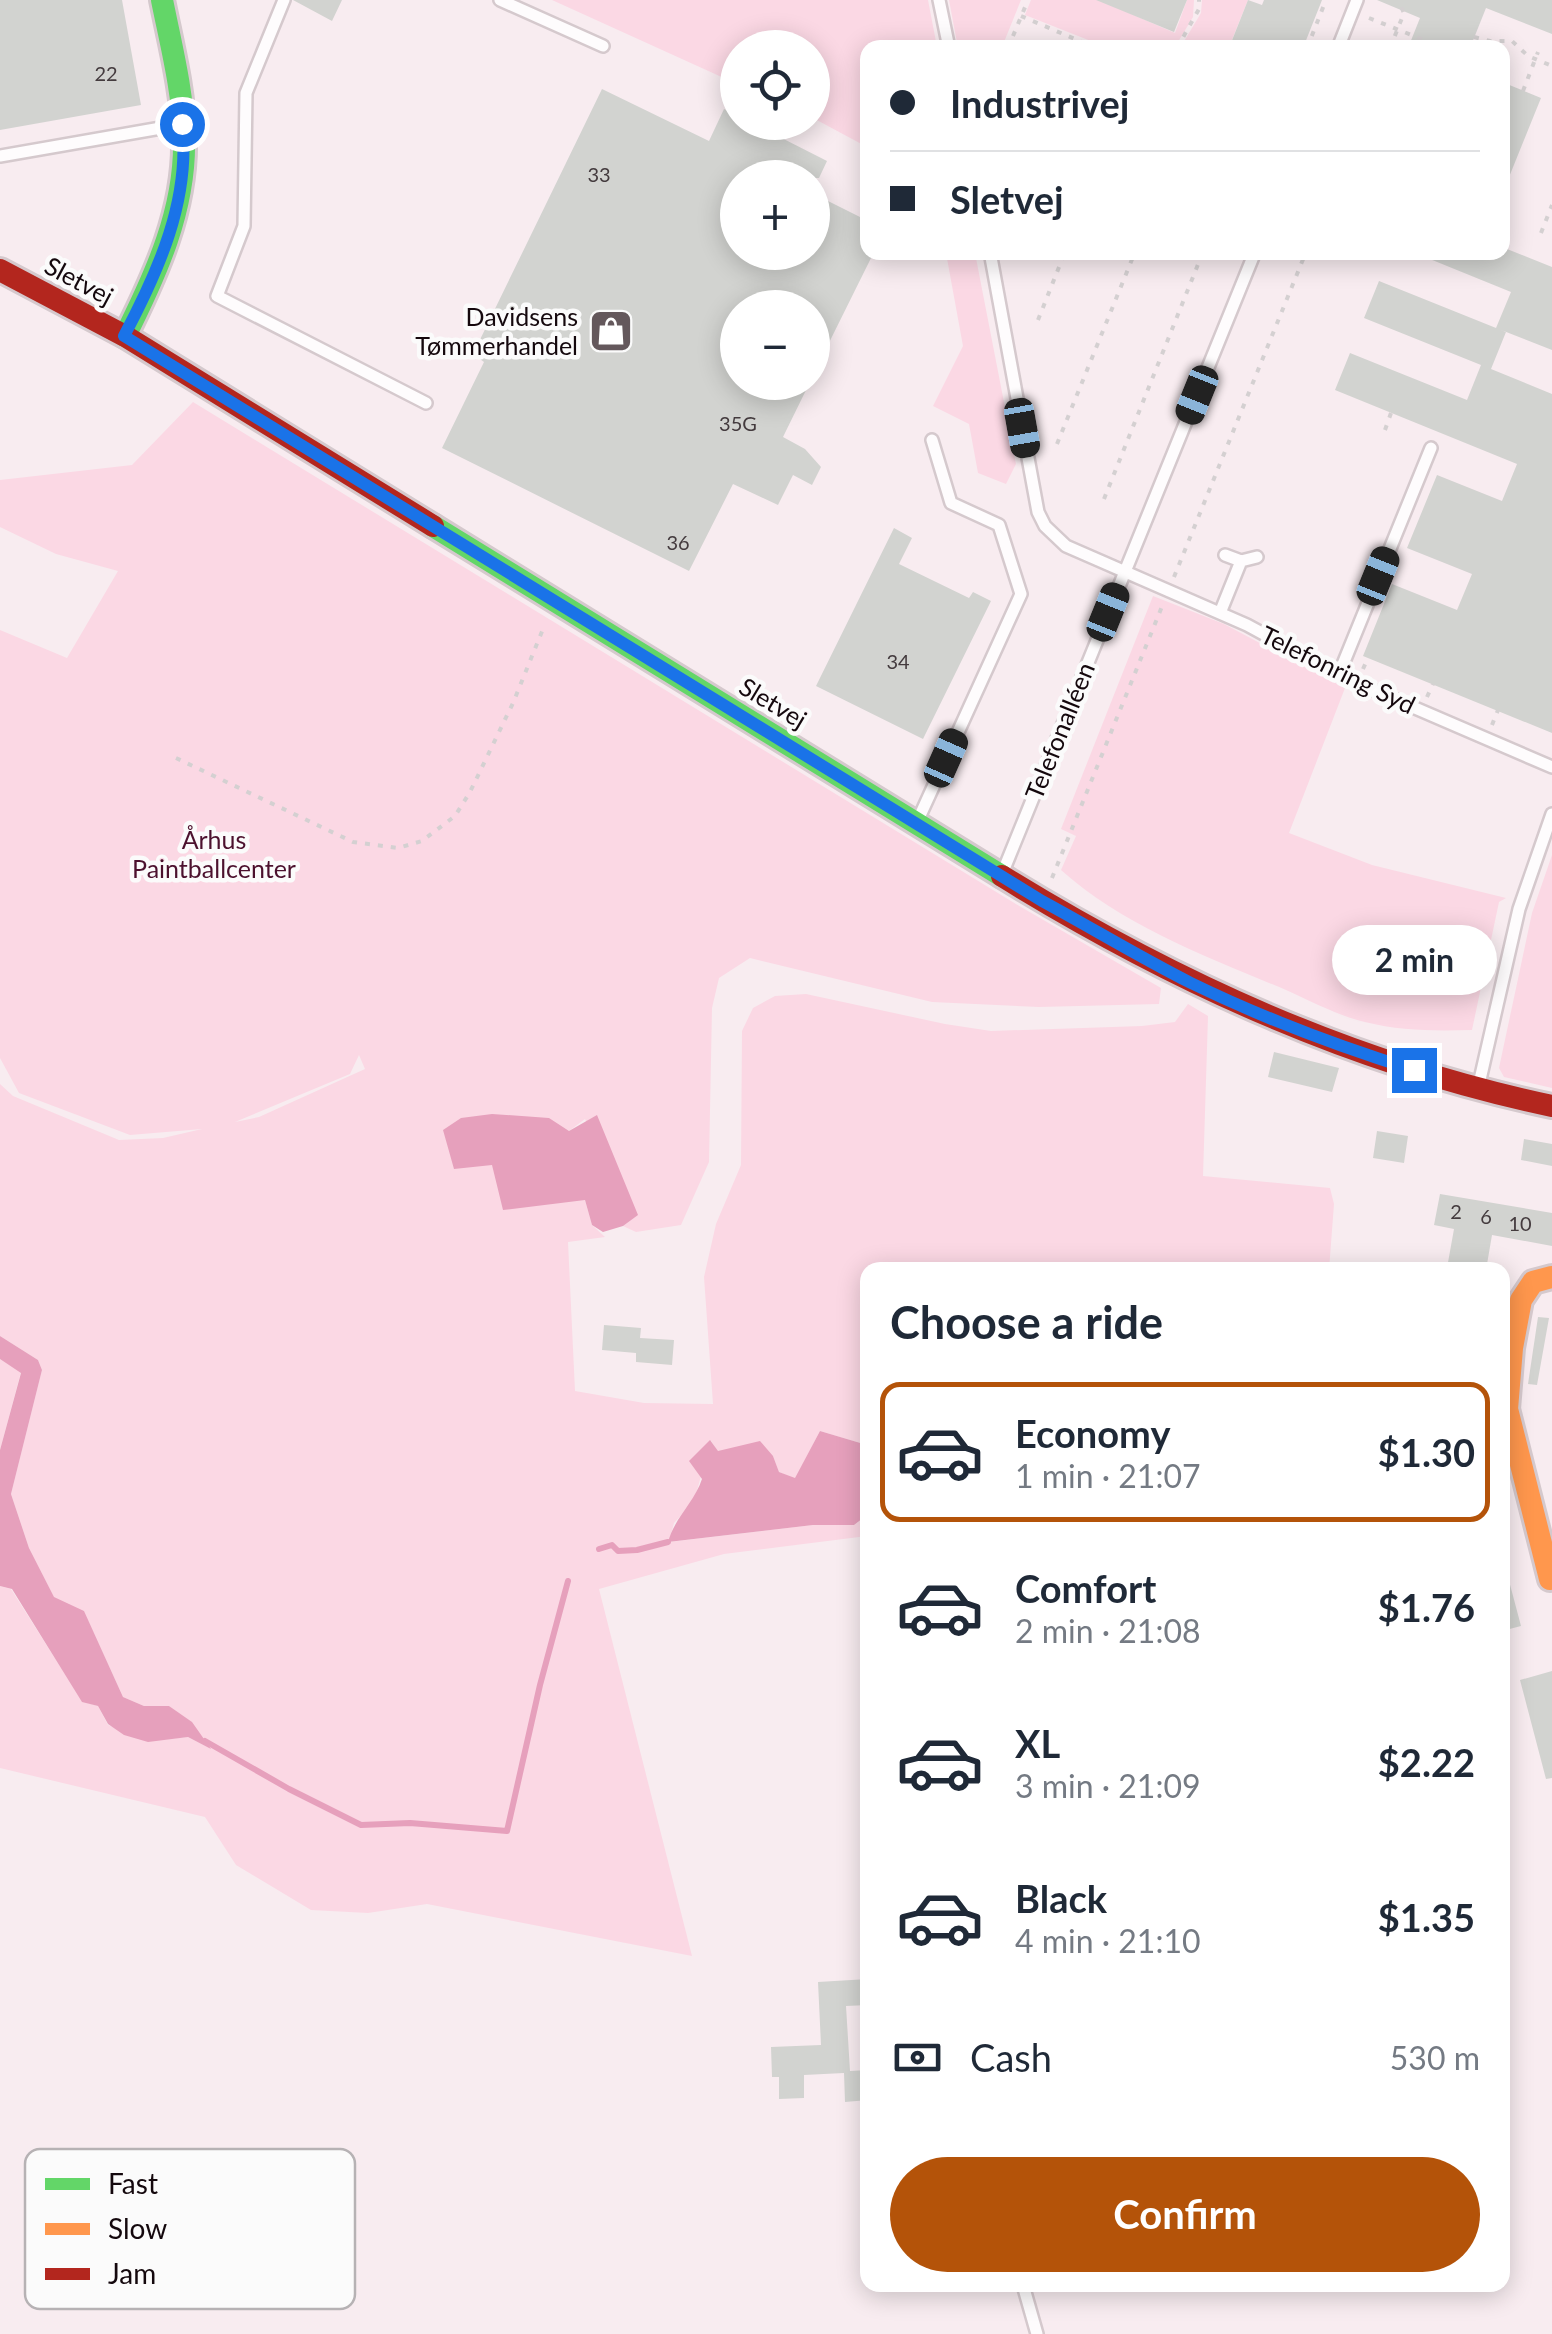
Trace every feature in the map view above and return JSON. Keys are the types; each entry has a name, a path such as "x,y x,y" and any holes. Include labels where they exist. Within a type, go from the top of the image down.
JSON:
{"street":[{"path":"124,336 153,280 169,237 180,184 184,140 177,75 162,0"},
{"name":"Sletvej","path":"0,270 124,336 1042,901 1188,982 1349,1049 1552,1106"},
{"path":"1510,1370 1523,1294 1535,1280 1552,1277"},
{"path":"1510,1421 1550,1579"}],"lane":[{"path":"284,0 246,93 244,226 217,296 426,404"},
{"path":"500,0 603,46"},
{"path":"940,0 948,40"},
{"path":"1341,40 1355,6"},
{"path":"0,156 182,124"},
{"name":"Telefonring Syd","path":"991,260 1038,512 1045,526 1066,546 1220,613 1338,674 1552,767"},
{"name":"Telefonalléen","path":"1001,876 1251,260"},
{"path":"916,824 1021,594 999,525 951,504 932,440"},
{"path":"1338,674 1431,448"},
{"path":"1225,554 1242,562 1257,557"},
{"path":"1220,613 1242,562"},
{"path":"1478,1088 1519,909 1552,814"},
{"path":"1025,2292 1037,2334"}],"path":[{"path":"1011,40 1028,0"},
{"path":"1182,40 1199,9 1198,0"},
{"path":"1309,40 1326,0"},
{"path":"1393,40 1404,13 1398,0"},
{"path":"1355,6 1424,40"},
{"path":"1021,16 1071,40"},
{"path":"1474,37 1486,40"},
{"path":"1510,40 1523,53 1552,66"},
{"path":"1523,90 1538,52"},
{"path":"1540,233 1552,205"},
{"path":"1038,320 1062,260"},
{"path":"1057,444 1131,260"},
{"path":"1104,500 1201,260"},
{"path":"1042,901 1303,260"},
{"path":"1385,430 1392,413"},
{"path":"176,758 353,842 398,848 422,841 455,816 470,792 513,703 554,601"}],"green space":[{"path":"552,0 928,0 936,40 860,40 860,143 830,127 830,30 720,30 720,76"},
{"path":"949,0 1021,0 1005,40 956,40"},
{"path":"1031,0 1099,0 1175,33 1187,0 1194,0 1193,17 1179,40 1088,40 1025,15"},
{"path":"1202,0 1248,0 1232,40 1185,40 1201,13"},
{"path":"947,260 976,260 1016,464 1006,484 978,473 969,424 933,406 963,346"},
{"name":"Århus Paintballcenter","path":"193,402 1021,907 1161,988 1159,1004 1039,1007 932,1002 750,958 719,978 712,1008 709,1162 681,1225 636,1232 623,1226 637,1215 585,1119 569,1131 489,1116 474,1117 444,1130 492,1165 585,1200 592,1225 605,1237 568,1242 575,1391 644,1403 713,1404 704,1277 716,1224 741,1165 742,1031 753,1008 775,996 806,994 991,1031 1175,1022 1188,1004 1208,1016 1203,1176 1330,1188 1334,1204 1330,1262 860,1262 860,1443 820,1431 795,1479 779,1472 773,1456 718,1452 711,1441 694,1501 674,1523 669,1542 813,1525 854,1525 860,1520 860,1537 724,1554 599,1589 692,1956 427,1904 368,1913 311,1910 236,1865 205,1817 0,1768 0,1586 11,1589 82,1701 98,1706 108,1725 148,1741 188,1737 208,1747 169,1706 144,1706 123,1697 84,1612 54,1598 29,1548 11,1494 42,1370 38,1360 0,1336 0,1084 13,1096 119,1140 163,1138 202,1129 130,1135 19,1093 0,1058 0,630 67,658 118,571 56,554 0,527 0,480 132,465","holes":["359,1055 365,1069 259,1117 235,1122 350,1074"]},
{"path":"1153,596 1224,624 1345,688 1289,833 1372,865 1506,898 1499,902 1472,1030 1392,1027 1335,1012 1139,924 1061,870 1076,836 1061,829"},
{"path":"1552,855 1552,1088 1504,1077 1499,1068 1532,913"},
{"path":"0,1359 21,1372 0,1450"}],"shaded area":[{"path":"492,1114 549,1118 569,1131 597,1115 638,1215 623,1226 603,1232 592,1225 585,1200 503,1210 492,1165 454,1169 443,1130 461,1118"},
{"path":"0,1336 38,1360 42,1370 11,1494 29,1548 54,1597 84,1611 123,1697 144,1706 169,1706 192,1722 211,1749 188,1737 148,1742 124,1735 108,1724 98,1706 82,1702 12,1589 0,1586 0,1450 21,1373 0,1359"},
{"path":"820,1431 860,1443 860,1520 854,1525 813,1525 668,1542 702,1479 689,1461 710,1440 718,1451 760,1441 773,1456 779,1472 795,1478"}],"building":[{"path":"0,0 122,0 141,105 0,130"},
{"path":"293,0 342,0 332,21"},
{"path":"1096,0 1187,0 1174,32"},
{"path":"1248,0 1262,5 1264,0 1322,0 1306,40 1232,40"},
{"path":"1377,0 1552,0 1552,34 1486,8 1473,40 1411,40 1420,18"},
{"path":"1510,85 1541,98 1510,175"},
{"name":"Davidsens Tømmerhandel","path":"602,89 709,141 720,118 720,140 786,140 825,160 720,160 720,270 830,270 830,202 860,217 860,260 870,260 830,341 830,290 720,290 720,400 801,400 783,437 805,449 821,467 812,485 793,475 778,505 733,484 689,571 442,448 484,362 473,354"},
{"path":"1510,250 1552,267 1552,350 1496,328 1511,292 1432,260 1510,260"},
{"path":"1379,281 1506,332 1491,369 1552,394 1552,733 1363,656 1392,584 1457,610 1472,574 1407,548 1437,475 1502,501 1517,464 1335,390 1350,353 1467,400 1481,365 1364,318"},
{"path":"894,528 912,538 899,564 969,598 973,592 991,601 923,739 816,686"},
{"path":"1274,1052 1339,1068 1332,1092 1268,1077"},
{"path":"1377,1131 1408,1136 1404,1163 1373,1158"},
{"path":"1524,1139 1552,1144 1552,1166 1521,1160"},
{"path":"1440,1194 1552,1213 1552,1246 1492,1235 1487,1262 1448,1262 1454,1229 1434,1225"},
{"path":"1538,1317 1549,1318 1537,1385 1528,1384"},
{"path":"604,1325 641,1328 640,1338 674,1340 672,1365 636,1362 636,1353 602,1350"},
{"path":"1510,1585 1521,1626 1510,1629"},
{"path":"1552,1671 1552,1778 1546,1779 1520,1680"},
{"path":"860,1979 860,2005 846,2006 850,2071 860,2070 860,2101 845,2102 844,2073 804,2075 804,2098 779,2099 779,2077 772,2077 771,2047 821,2045 818,1982"}],"waterway":[{"path":"599,1549 612,1545 618,1551 637,1550 668,1542"},
{"path":"205,1741 361,1825 410,1823 507,1831 568,1581"}],"traffic: fast":[{"path":"125,336 167,240 183,164 181,103 162,0"},
{"path":"433,526 1002,876"}],"traffic: slow":[{"path":"1510,1372 1521,1300 1533,1282 1552,1277"},
{"path":"1510,1421 1550,1579"}],"traffic: jam":[{"path":"0,270 125,336 433,526"},
{"path":"1002,876 1133,951 1267,1015 1406,1067 1552,1106"}],"place":[{"name":"Davidsens Tømmerhandel","path":"611,331"}],"route":[{"path":"182,124 180,184 169,237 153,280 124,336 1042,901 1188,982 1307,1034 1414,1070"}]}
